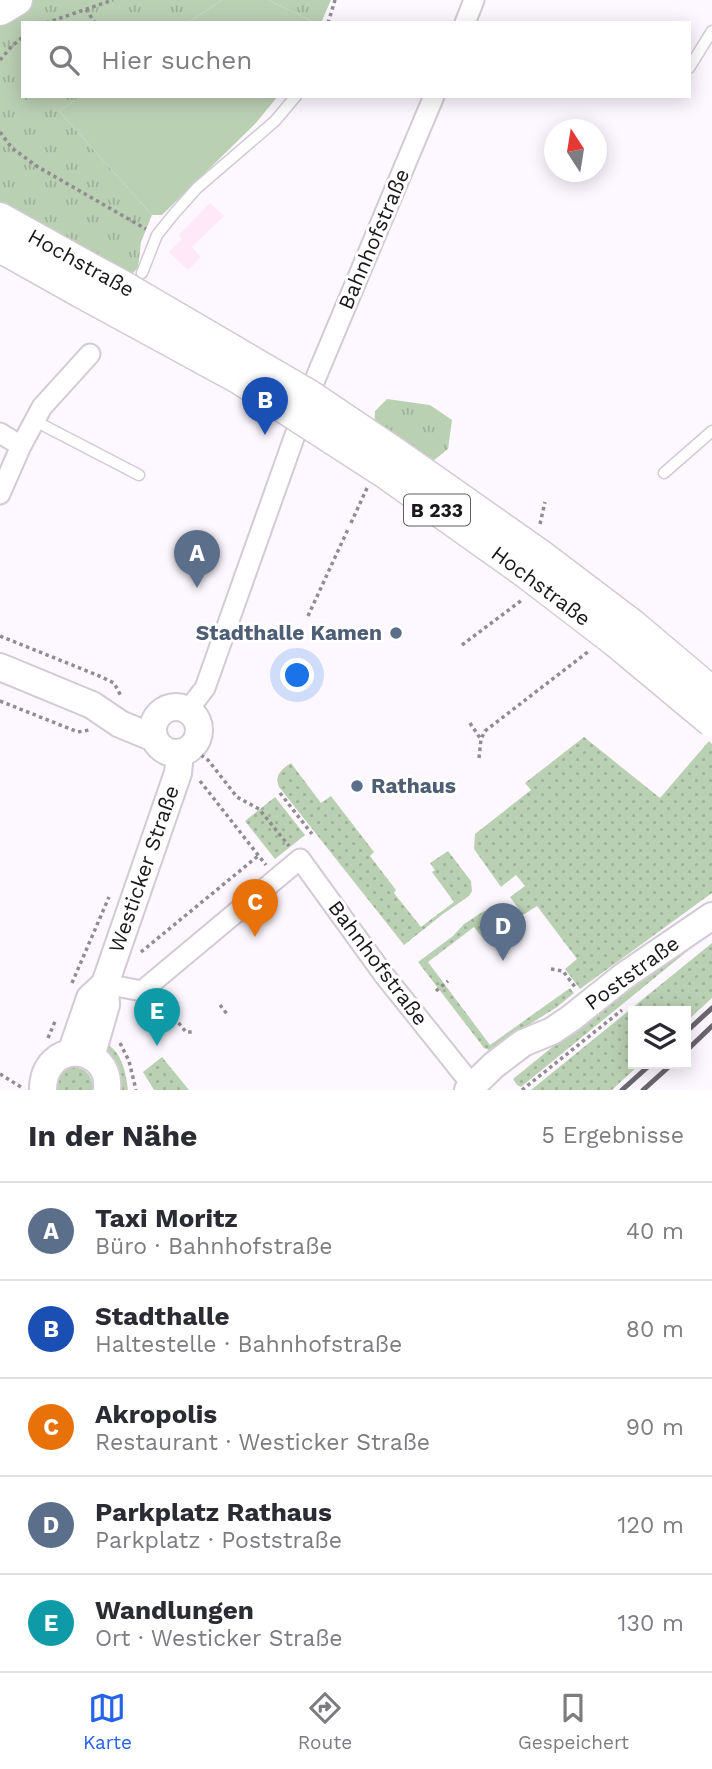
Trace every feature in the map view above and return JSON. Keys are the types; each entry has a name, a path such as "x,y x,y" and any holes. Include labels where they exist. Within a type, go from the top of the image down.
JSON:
{"main road":[{"path":"0,10 17,0"},
{"name":"Hochstraße","path":"3,225 388,475 536,581 616,642 712,722"},
{"name":"Hochstraße","path":"89,282 144,298 309,395 539,554 634,626 712,692"}],"street":[{"path":"465,21 474,0"},
{"name":"Bahnhofstraße","path":"314,382 433,98"},
{"path":"0,494 42,407 90,354"},
{"path":"0,433 21,446"},
{"path":"188,710 205,688 295,435"},
{"path":"0,667 92,705 120,724 156,727"},
{"path":"175,707 188,710 198,722 199,736 185,751 167,752 162,748 156,727 162,712 175,707"},
{"name":"Westicker Straße","path":"81,1055 116,986 113,957 185,751"},
{"name":"Bahnhofstraße","path":"273,874 300,859 384,975 477,1089"},
{"path":"116,986 142,991 273,874"},
{"name":"Poststraße","path":"477,1089 533,1056 552,1031 624,976 712,916"},
{"path":"29,1089 43,1080 46,1070 61,1056 81,1055 100,1064 108,1083 107,1090"}],"lane":[{"path":"691,65 712,31"},
{"path":"142,273 158,234 197,188 275,121 294,98"},
{"path":"35,421 139,475"},
{"path":"664,473 712,431"}],"path":[{"path":"52,21 113,0"},
{"path":"329,21 335,0"},
{"path":"86,9 94,21"},
{"path":"0,60 21,39"},
{"path":"0,132 12,148 38,167 158,234"},
{"path":"308,616 368,487"},
{"path":"462,645 527,597"},
{"path":"0,636 114,683"},
{"path":"479,758 481,739 485,731 597,645"},
{"path":"0,701 78,732"},
{"path":"470,723 481,739"},
{"path":"185,751 208,760 237,797 260,809 292,850"},
{"path":"198,779 273,874"},
{"path":"280,793 312,834"},
{"path":"116,986 136,956 258,856"},
{"path":"67,993 110,893"},
{"path":"551,969 563,971 580,994"},
{"path":"436,991 448,981"},
{"path":"161,1000 186,1032 193,1032"},
{"path":"522,1090 631,1002"},
{"path":"220,1005 227,1014"},
{"path":"45,1043 57,1018"},
{"path":"119,1037 129,1061 136,1090"},
{"path":"0,1074 29,1089"}],"shaded area":[{"path":"210,203 224,216 192,247 201,257 188,270 169,252 182,239 179,235"}],"green space":[{"path":"17,0 222,0 191,21 21,21 21,98 78,98 59,111 152,215 141,242 138,268 121,285 0,210 0,10"},
{"path":"222,0 268,0 312,21 191,21"},
{"path":"268,0 331,0 322,21 312,21"},
{"path":"21,63 21,87 9,70"},
{"path":"28,98 57,98 37,111"},
{"path":"78,98 276,98 255,124 162,215 152,215 59,111"},
{"path":"387,399 430,405 452,420 448,449 433,461 415,460 374,429 375,411"},
{"path":"584,737 660,798 709,741 712,744 712,893 580,989 565,969 577,959 537,906 523,915 510,897 525,886 516,875 501,887 474,849 475,834 531,790 525,783"},
{"path":"291,763 321,803 331,796 374,852 370,856 421,927 454,902 432,872 435,870 430,863 448,851 471,881 472,891 469,896 404,945 279,787 278,776"},
{"path":"275,797 305,835 275,859 245,821"},
{"path":"484,911 497,915 503,928 485,941 474,927 428,962 490,1045 570,988 574,993 557,1007 489,1050 484,1048 418,962"},
{"path":"712,931 521,1087 517,1085 513,1079 631,983"},
{"path":"712,943 712,998 691,1017 691,1006 634,1006"},
{"path":"628,1011 628,1069 635,1069 612,1090 531,1090"},
{"path":"106,1043 119,1058 128,1090 118,1090 107,1056"},
{"path":"162,1057 189,1090 154,1090 143,1072"},
{"path":"71,1067 88,1073 93,1090 55,1090 59,1075"}],"railway":[{"path":"691,1027 712,1008"},
{"path":"691,1046 712,1026"},
{"path":"622,1090 645,1069"},
{"path":"643,1090 666,1069"}],"place":[{"name":"Stadthalle","path":"265,435"},
{"name":"Taxi Moritz","path":"197,588"},
{"name":"Stadthalle Kamen","path":"396,633"},
{"name":"Rathaus","path":"357,786"},
{"name":"Akropolis","path":"255,937"},
{"name":"Parkplatz Rathaus","path":"503,961"},
{"name":"Wandlungen","path":"157,1046"}]}
